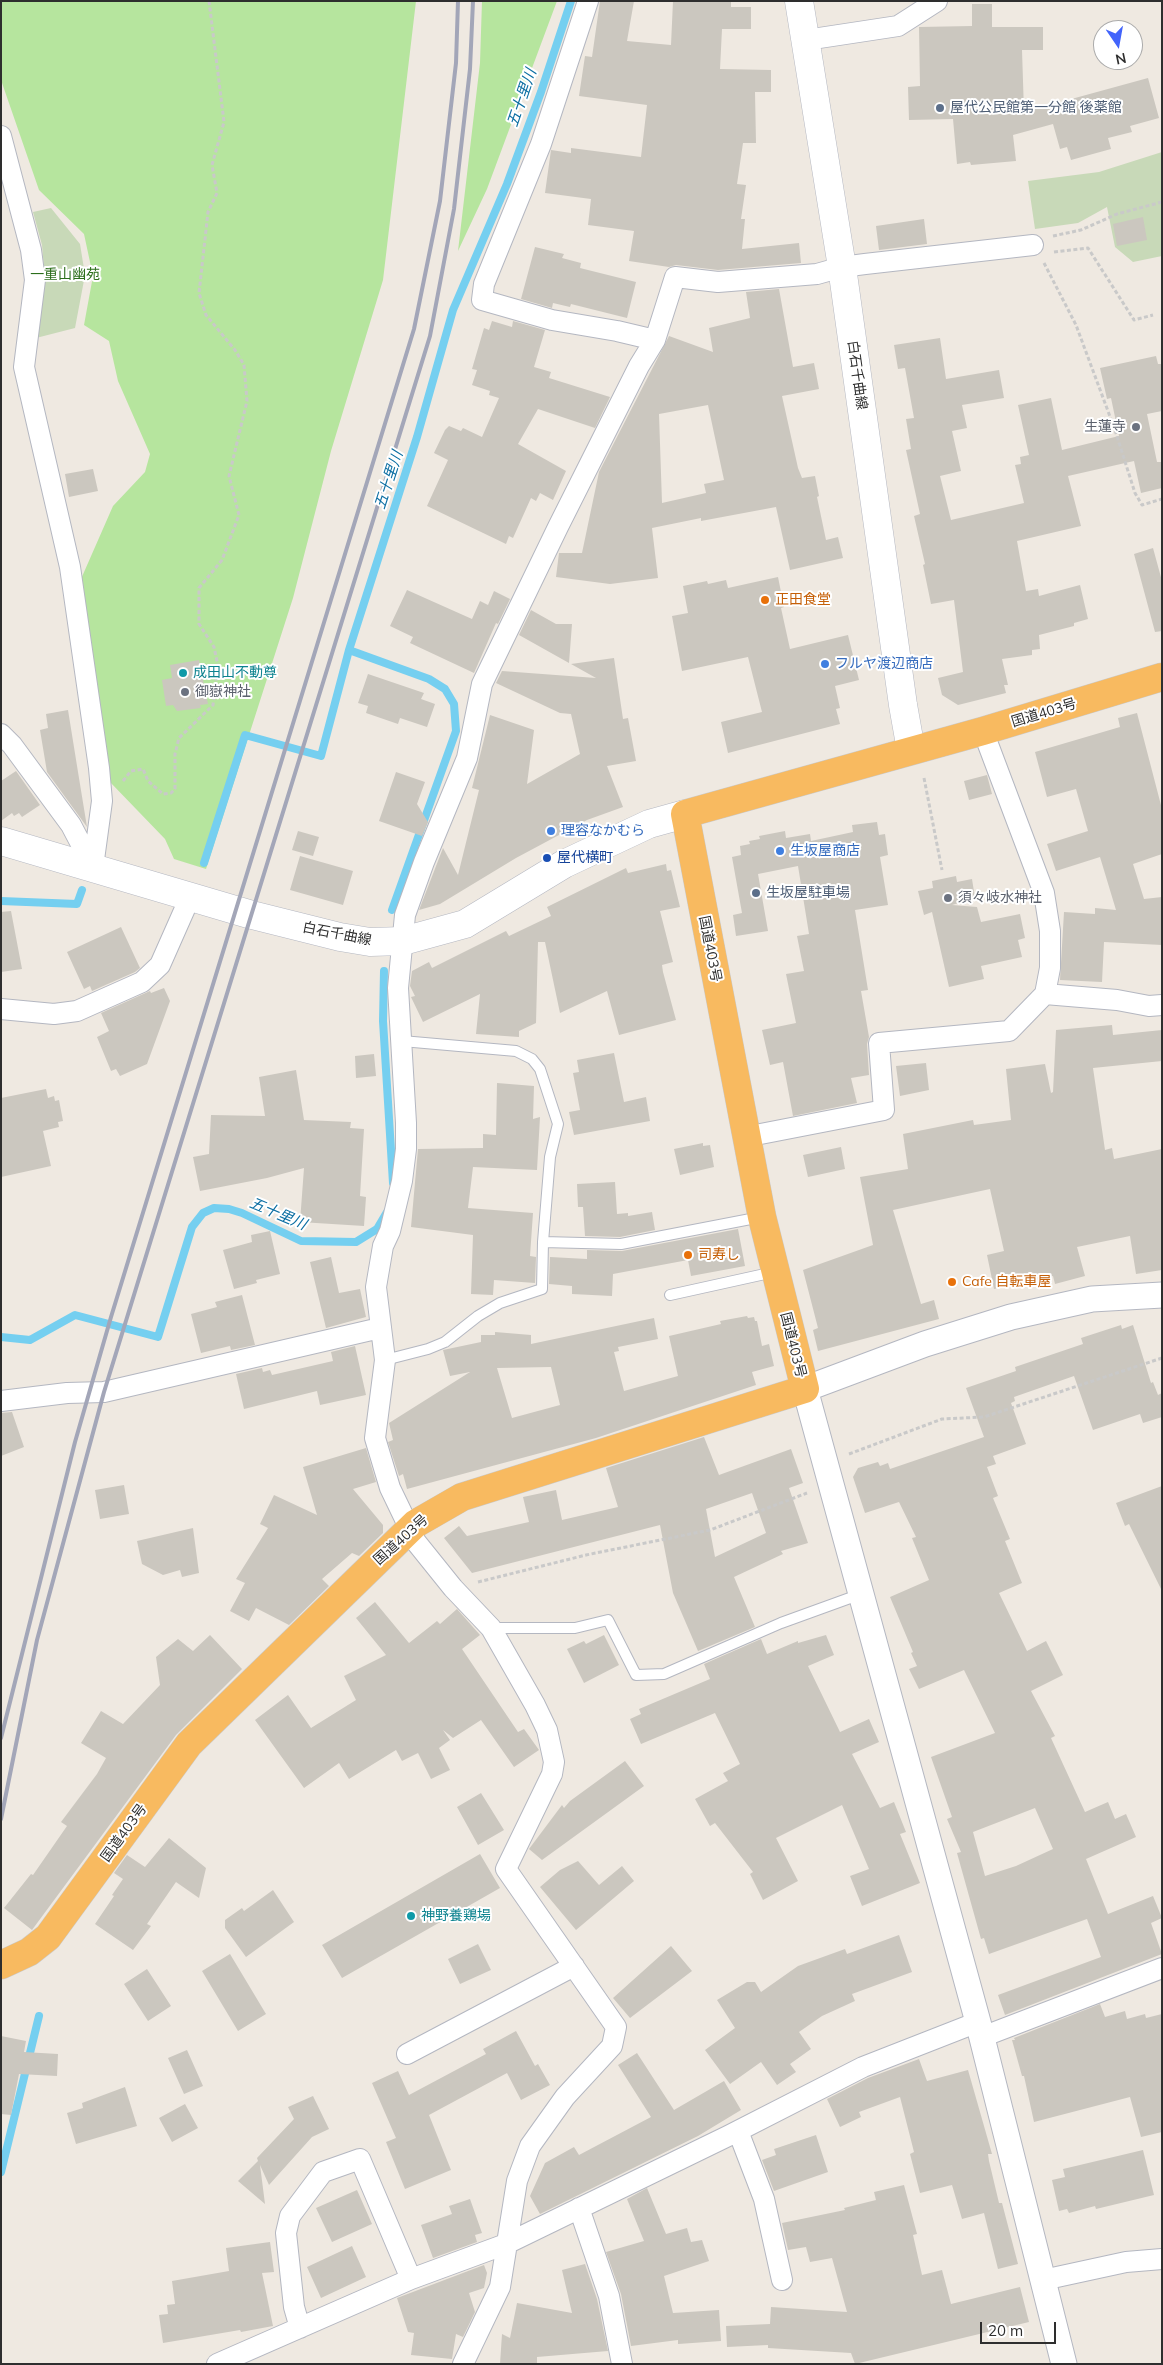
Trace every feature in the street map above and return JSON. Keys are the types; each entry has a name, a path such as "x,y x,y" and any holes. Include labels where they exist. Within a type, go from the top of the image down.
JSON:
{"highway":[{"name":"国道403号","path":"1,1965 29,1952 48,1937 189,1744 410,1530 444,1505 462,1497 805,1388 762,1217 685,814 984,731 1162,677"}],"main road":[{"name":"白石千曲線","path":"799,1 842,267 901,695 911,750"},
{"name":"白石千曲線","path":"1,841 252,914 340,937 370,942 403,941 465,924 564,864 649,824 685,814"}],"street":[{"path":"588,1 541,144 484,284 482,300 552,320 617,331 655,340"},
{"path":"806,40 898,26 938,1"},
{"path":"1,136 30,250 35,280 24,367 70,567 102,801 93,867"},
{"path":"463,2364 500,2288 517,2181 530,2146 565,2097 612,2046 616,2027 506,1869 552,1774 554,1762 547,1730 535,1705 490,1628 453,1588 416,1542 390,1488 375,1438 385,1360 376,1287 383,1246 390,1230 402,1182 406,1149 398,988 405,916 424,862 467,758 482,684 558,527 639,366 655,340 675,277 718,282 817,274 842,267 1035,250"},
{"path":"746,1137 884,1110 879,1044 1009,1031 1045,994 1050,968 1050,931 1044,893 984,731"},
{"path":"1,734 12,745 71,825 93,867"},
{"path":"1,1008 54,1014 77,1011 142,982 160,965 191,895"},
{"path":"1045,994 1117,1000 1149,1006 1162,1005"},
{"path":"1064,2364 980,2029 805,1388 925,1344 1011,1317 1092,1299 1162,1295"},
{"path":"1,1401 104,1392 380,1328"},
{"path":"407,2054 574,1966"},
{"path":"216,2364 411,2279 506,2244 738,2131 864,2067 1162,1968"},
{"path":"738,2131 764,2199 782,2280"},
{"path":"300,2328 294,2307 286,2233 290,2216 323,2172 360,2159 411,2279"},
{"path":"580,2208 609,2296 622,2364"},
{"path":"1043,2280 1126,2262 1162,2259"}],"lane":[{"path":"385,1360 428,1349 445,1342 478,1316 500,1303 542,1289 542,1242 550,1157 558,1124 540,1069 532,1059 516,1051 402,1041"},
{"path":"542,1242 621,1244 762,1217"},
{"path":"670,1295 775,1272"},
{"path":"490,1628 576,1628 608,1620 636,1674 664,1674 781,1623 861,1594"}],"path":[{"path":"102,801 110,797 131,771 139,768 143,769 148,781 163,794 171,793 175,789 175,754 179,738 213,705 218,666 214,647 198,624 199,588 222,560 239,515 229,476 247,401 244,365 235,350 206,315 199,294 208,212 217,193 212,166 224,122 209,1"},
{"path":"1162,202 1117,214 1081,230 1036,239 1035,250 1048,268 1076,325 1115,430 1135,493 1142,505 1162,499"},
{"path":"1035,250 1088,248 1134,320 1154,315"},
{"path":"924,778 942,870"},
{"path":"453,1588 586,1555 710,1530 942,1419 984,1417 1162,1358"}],"green space":[{"path":"1,1 416,1 383,280 331,451 293,598 206,869 174,859 165,839 110,782 81,579 113,506 145,472 150,454 118,381 109,341 84,325 93,276 84,234 39,190 1,80"},
{"path":"482,1 557,1 487,189 458,251 480,63"},
{"path":"1162,152 1162,256 1133,262 1115,247 1107,207 1078,223 1035,229 1028,181 1099,172"},
{"name":"一重山幽苑","path":"51,208 80,244 85,275 75,328 36,338 45,279 42,245 33,212"}],"building":[{"path":"600,1 634,1 627,41 671,45 673,1 731,1 731,7 751,7 751,29 722,29 720,69 771,70 771,92 755,92 756,143 743,143 737,184 746,185 741,219 745,219 742,249 799,243 801,263 718,270 676,265 669,267 629,261 634,231 588,225 591,199 545,193 551,150 571,153 571,148 641,157 647,105 579,96 585,56 592,57"},
{"path":"972,4 992,4 992,27 1043,27 1043,50 1022,50 1024,112 1148,78 1159,118 1130,126 1132,132 1108,138 1111,149 1071,160 1067,147 1060,149 1053,124 1013,135 1016,161 971,165 970,162 957,164 953,119 909,120 908,87 920,86 919,27 972,26"},
{"path":"1143,217 1147,240 1117,246 1113,224"},
{"path":"924,219 927,244 879,250 876,226"},
{"path":"535,247 564,254 562,258 581,263 580,268 636,282 627,318 571,304 570,307 553,303 552,308 521,299"},
{"path":"779,289 793,367 814,363 819,389 782,396 798,468 802,478 815,476 819,496 817,497 826,540 838,537 843,558 790,570 776,507 701,521 701,518 652,528 658,578 610,584 556,577 559,553 582,553 599,472 669,336 713,352 709,328 750,318 746,292","holes":["708,405 724,480 704,484 706,493 662,503 659,414"]},
{"path":"492,321 512,327 513,321 545,330 534,367 551,372 549,378 610,397 595,428 538,409 518,444 566,471 553,500 540,493 536,501 531,498 513,538 509,536 506,544 427,506 448,460 434,453 445,430 449,426 461,431 463,428 482,437 499,398 489,395 490,391 472,385 477,370 472,369 484,328 489,330"},
{"path":"940,338 946,379 999,370 1004,398 962,405 967,428 952,431 961,471 940,476 951,520 1024,503 1015,465 1021,464 1020,457 1029,455 1018,405 1051,398 1062,450 1119,436 1111,398 1107,399 1100,368 1156,356 1158,364 1162,364 1162,411 1147,414 1157,462 1162,462 1162,488 1141,493 1134,461 1068,476 1081,526 1017,541 1026,591 1038,589 1039,596 1080,585 1088,619 1074,623 1074,626 1039,635 1040,649 1032,650 1032,655 1002,659 1008,685 1004,685 1006,693 958,705 942,695 938,678 963,672 954,600 931,604 923,565 925,564 914,516 920,514 906,450 911,449 906,419 914,418 905,368 898,369 894,345"},
{"path":"93,469 98,491 69,497 65,474"},
{"path":"1153,548 1162,581 1162,631 1155,632 1134,554"},
{"path":"778,577 784,607 781,608 790,649 848,635 859,680 835,686 840,708 836,709 840,724 728,753 721,722 762,712 748,657 682,671 672,616 688,613 683,586 707,581 708,584 726,580 728,588"},
{"path":"407,590 472,619 480,601 488,605 494,591 510,599 498,624 496,623 474,673 410,643 413,637 390,626"},
{"path":"531,610 556,624 572,624 569,663 519,635"},
{"path":"614,658 623,719 628,718 636,761 607,766 623,807 587,820 516,858 440,904 419,910 443,848 458,875 479,790 472,788 490,715 534,730 527,784 580,754 571,714 560,713 496,683 502,671 596,678 571,664"},
{"name":"御嶽神社","path":"199,660 208,704 200,705 201,708 177,711 173,705 166,706 162,680 172,678 170,665"},
{"path":"368,674 424,693 421,699 435,704 427,727 400,718 398,724 366,713 368,706 358,703"},
{"path":"68,710 87,827 47,772 40,730 48,728 46,714"},
{"path":"1137,713 1162,809 1162,854 1133,864 1144,899 1162,897 1162,945 1104,942 1102,982 1060,980 1064,912 1095,914 1095,908 1116,910 1100,857 1056,871 1047,844 1088,831 1076,789 1047,797 1035,752 1120,727 1118,718"},
{"path":"16,771 40,805 22,817 19,813 14,816 12,813 1,821 1,781"},
{"path":"396,772 425,782 417,804 428,822 422,836 379,821"},
{"path":"987,775 992,794 969,800 964,781"},
{"path":"877,822 879,835 885,834 888,855 880,857 888,905 855,910 868,990 861,991 869,1037 867,1044 869,1075 851,1078 857,1103 793,1116 783,1062 770,1065 762,1030 796,1023 786,974 804,971 797,936 809,934 798,866 758,874 768,931 736,936 733,915 742,913 732,857 741,855 740,846 750,844 749,841 760,839 759,836 785,831 786,838 810,834 811,841 853,832 852,825"},
{"path":"298,831 319,837 313,856 292,850"},
{"path":"300,856 353,871 343,905 290,890"},
{"path":"666,864 667,871 671,870 680,907 660,911 673,962 662,965 663,972 676,1020 619,1035 607,991 560,1013 545,942 538,942 536,1023 519,1031 519,1037 476,1034 480,994 423,1022 411,997 415,996 410,986 412,971 429,962 432,968 506,931 509,936 551,916 547,907 626,868 628,873"},
{"path":"956,876 957,882 972,879 975,898 952,905 977,907 981,922 1020,914 1025,938 1018,940 1022,957 981,966 984,979 949,987 932,912 924,915 918,891 933,888 932,881"},
{"path":"11,911 22,969 1,972 1,912"},
{"path":"121,927 140,968 92,991 90,986 84,989 67,952"},
{"path":"164,988 170,1001 147,1064 120,1076 116,1069 111,1071 97,1037 109,1031 101,1013 150,991 151,993"},
{"path":"1112,1025 1113,1035 1162,1030 1162,1061 1093,1068 1105,1150 1112,1148 1114,1159 1162,1149 1162,1270 1136,1274 1130,1236 1077,1247 1085,1276 1055,1284 1053,1276 994,1289 987,1255 1004,1251 990,1189 893,1210 921,1304 934,1300 939,1319 818,1351 813,1330 818,1328 803,1270 873,1245 860,1177 908,1169 903,1134 973,1120 974,1125 1011,1120 1006,1069 1045,1064 1051,1093 1053,1092 1056,1030"},
{"path":"614,1053 624,1102 646,1097 650,1121 574,1135 569,1112 580,1110 573,1073 579,1072 577,1060"},
{"path":"374,1054 376,1076 356,1078 355,1056"},
{"path":"926,1063 929,1090 900,1096 896,1066"},
{"path":"296,1070 304,1120 351,1122 350,1128 364,1129 360,1196 366,1197 364,1226 300,1222 304,1168 267,1178 200,1191 193,1157 209,1154 211,1115 265,1116 259,1077"},
{"path":"497,1083 534,1086 533,1119 540,1117 537,1170 473,1167 468,1208 533,1213 530,1256 536,1257 535,1283 494,1280 493,1295 471,1294 473,1235 411,1227 418,1149 483,1148 483,1134 496,1135"},
{"path":"46,1089 48,1098 54,1096 55,1101 59,1100 63,1121 58,1122 59,1127 43,1131 51,1166 1,1177 1,1098"},
{"path":"703,1143 703,1146 710,1145 714,1167 680,1175 674,1149"},
{"path":"841,1147 845,1169 808,1177 803,1155"},
{"path":"615,1182 617,1214 628,1213 628,1216 652,1212 655,1230 620,1237 585,1236 583,1207 578,1207 577,1184"},
{"path":"738,1229 745,1266 691,1276 688,1260 613,1274 612,1296 572,1294 572,1286 549,1284 550,1257 587,1259 587,1250 622,1251"},
{"path":"270,1231 280,1274 256,1280 257,1283 234,1289 223,1250 252,1242 251,1235"},
{"path":"331,1257 339,1293 360,1289 366,1317 326,1328 310,1262"},
{"path":"242,1295 255,1345 231,1350 230,1346 201,1353 191,1314 217,1307 215,1302"},
{"path":"747,1316 748,1318 754,1317 755,1321 757,1321 762,1346 769,1344 774,1366 752,1372 756,1385 596,1438 407,1489 403,1474 399,1476 388,1442 393,1440 389,1423 470,1372 450,1376 443,1350 481,1342 481,1335 495,1335 495,1332 531,1335 531,1344 654,1318 658,1339 618,1347 619,1351 614,1352 624,1391 678,1376 669,1336 721,1324 720,1321","holes":["551,1367 560,1405 512,1418 497,1368"]},
{"path":"1121,1325 1122,1329 1133,1325 1151,1383 1153,1382 1158,1395 1162,1393 1162,1417 1143,1423 1140,1414 1093,1430 1074,1376 1014,1397 1015,1401 1011,1403 1026,1444 993,1456 996,1464 987,1467 998,1496 993,1498 1010,1539 1005,1541 1022,1583 999,1593 1027,1651 1046,1641 1063,1675 1031,1691 1055,1736 1051,1738 1085,1812 1108,1802 1115,1819 1126,1814 1136,1837 1086,1859 1108,1914 1153,1896 1162,1918 1151,1923 1162,1954 1005,2015 998,1995 1101,1957 1087,1919 989,1954 984,1938 981,1939 957,1853 961,1852 947,1819 952,1817 931,1757 995,1733 964,1670 919,1689 909,1669 917,1666 911,1653 913,1652 890,1597 929,1580 912,1538 916,1537 899,1502 865,1513 853,1477 858,1468 878,1462 880,1466 888,1463 890,1469 984,1437 966,1388 1016,1371 1015,1367 1083,1344 1081,1338","holes":["1035,1808 1053,1849 1016,1866 985,1876 973,1832"]},
{"path":"355,1346 366,1395 320,1405 317,1391 244,1409 236,1374 262,1368 263,1372 270,1370 272,1375 333,1361 331,1352"},
{"path":"12,1412 24,1447 1,1456 1,1413"},
{"path":"704,1437 719,1475 791,1449 803,1483 789,1488 808,1543 781,1551 783,1554 734,1577 755,1627 698,1651 673,1593 660,1525 472,1573 444,1538 459,1526 467,1536 529,1522 523,1497 556,1490 562,1520 618,1507 606,1468","holes":["752,1493 766,1533 715,1557 706,1509"]},
{"path":"366,1448 376,1482 353,1489 383,1525 383,1533 359,1556 352,1553 322,1579 329,1586 289,1625 256,1608 249,1621 230,1611 245,1583 236,1579 268,1528 260,1524 274,1495 317,1515 303,1467"},
{"path":"124,1485 129,1514 100,1519 95,1490"},
{"path":"1162,1486 1162,1591 1129,1524 1125,1526 1116,1503"},
{"path":"193,1528 199,1573 182,1577 180,1570 163,1575 142,1564 137,1541"},
{"path":"375,1602 409,1643 437,1621 440,1624 457,1609 480,1635 462,1649 518,1732 524,1729 539,1750 514,1767 481,1720 453,1738 443,1730 450,1740 439,1748 450,1770 431,1779 418,1753 402,1761 396,1750 349,1779 339,1763 304,1788 255,1720 288,1695 311,1728 356,1700 344,1676 386,1655 356,1618"},
{"path":"210,1635 242,1669 176,1735 32,1930 4,1908 31,1874 33,1875 67,1826 61,1822 97,1774 106,1758 81,1743 101,1711 123,1724 160,1685 156,1657 178,1639 193,1651"},
{"path":"604,1635 619,1665 584,1683 567,1649 584,1641 586,1644"},
{"path":"826,1635 834,1655 808,1666 840,1732 869,1719 879,1742 852,1754 880,1808 894,1802 906,1832 900,1834 920,1883 862,1906 850,1876 869,1869 842,1805 776,1838 798,1881 763,1900 750,1874 753,1872 715,1823 710,1826 695,1799 728,1781 723,1773 740,1764 715,1713 641,1744 630,1719 641,1714 639,1709 710,1679 704,1664 761,1639 767,1654 798,1641 798,1643"},
{"path":"625,1761 644,1786 542,1860 529,1849 562,1805 564,1808 570,1801"},
{"path":"481,1793 504,1830 478,1845 457,1807"},
{"path":"169,1838 206,1868 199,1898 176,1882 147,1924 151,1926 133,1950 95,1924 123,1879 114,1873 127,1855 145,1867"},
{"name":"神野養鶏場","path":"480,1854 500,1888 342,1978 322,1945"},
{"path":"578,1861 599,1885 622,1866 634,1881 576,1930 540,1887 560,1870"},
{"path":"273,1890 294,1922 246,1957 225,1928 225,1920 242,1908 244,1911"},
{"path":"899,1935 912,1972 852,1994 855,2001 822,2016 799,2032 811,2049 790,2064 796,2072 777,2085 761,2062 730,2084 705,2050 735,2028 717,2000 747,1982 755,1982 761,1992 798,1966 845,1949 847,1954"},
{"path":"478,1944 491,1970 460,1984 448,1959"},
{"path":"671,1946 692,1971 630,2018 613,1998"},
{"path":"230,1954 266,2014 238,2031 202,1971"},
{"path":"147,1969 171,2006 148,2021 124,1984"},
{"path":"1100,2004 1105,2017 1125,2011 1127,2019 1145,2014 1146,2018 1162,2014 1162,2132 1141,2137 1130,2097 1034,2122 1024,2076 1022,2076 1012,2040"},
{"path":"516,2031 535,2066 538,2064 550,2085 521,2100 507,2073 429,2115 451,2170 405,2189 386,2142 396,2138 372,2083 398,2071 409,2095 486,2054 483,2049"},
{"path":"1,2036 26,2041 24,2052 58,2054 57,2076 19,2074 11,2115 1,2114"},
{"path":"187,2050 203,2086 184,2094 168,2058"},
{"path":"637,2053 674,2110 724,2081 741,2110 698,2136 540,2214 530,2196 545,2163 574,2147 579,2155 651,2117 618,2065"},
{"path":"919,2059 927,2081 968,2070 992,2154 988,2154 999,2203 1002,2203 1018,2264 998,2269 984,2213 962,2219 952,2185 920,2193 910,2154 914,2152 900,2097 859,2112 861,2117 840,2127 827,2099 868,2078"},
{"path":"125,2087 137,2126 76,2144 67,2113 83,2108 82,2103"},
{"path":"313,2096 329,2129 312,2137 269,2185 260,2165 265,2204 238,2181 294,2119 288,2107"},
{"path":"185,2104 198,2128 172,2142 159,2118"},
{"path":"816,2135 828,2172 774,2191 762,2160 776,2155 774,2149"},
{"path":"1143,2150 1154,2195 1096,2209 1095,2206 1069,2213 1067,2209 1059,2211 1052,2180 1065,2177 1063,2169"},
{"path":"904,2185 917,2234 913,2235 922,2275 942,2270 951,2304 1020,2287 1029,2322 855,2364 851,2353 768,2348 768,2345 727,2347 726,2326 770,2324 771,2307 847,2312 832,2258 810,2262 806,2247 788,2250 782,2223 845,2210 844,2208 876,2200 874,2192"},
{"path":"647,2188 666,2234 687,2228 691,2242 702,2240 709,2261 664,2276 673,2313 719,2310 721,2341 678,2344 678,2340 631,2346 621,2294 606,2252 644,2241 627,2199"},
{"path":"357,2190 372,2224 332,2242 316,2208"},
{"path":"470,2199 482,2233 475,2235 477,2242 433,2258 421,2225 452,2214 449,2206"},
{"path":"270,2242 274,2272 262,2273 273,2326 163,2343 159,2315 168,2314 167,2305 175,2304 172,2281 229,2271 226,2248"},
{"path":"352,2246 366,2277 321,2298 307,2267"},
{"path":"585,2264 597,2299 608,2351 537,2357 537,2364 500,2364 502,2334 510,2338 517,2303 572,2313 562,2270"},
{"path":"484,2265 487,2273 484,2288 469,2293 475,2312 463,2337 456,2334 452,2359 411,2355 414,2333 408,2332 397,2298"}],"waterway":[{"name":"五十里川","path":"392,910 456,731 454,704 445,689 429,679 349,650 417,437 453,310 507,184 541,92 571,1"},
{"path":"204,863 245,735 321,756 349,650"},
{"path":"1,901 77,904 82,890"},
{"name":"五十里川","path":"384,971 383,1021 393,1183"},
{"name":"五十里川","path":"1,1337 30,1340 75,1315 158,1337 192,1227 203,1213 214,1208 229,1209 242,1213 301,1241 356,1242 377,1229 387,1212"},
{"path":"1,2172 39,2016"}],"railway":[{"path":"1,1738 75,1442 111,1317 414,329 440,201 456,63 458,1"},
{"path":"1,1819 37,1640 104,1392 430,336 454,209 470,69 473,1"}],"place":[{"name":"屋代公民館第一分館 後薬館","path":"940,108"},
{"name":"生蓮寺","path":"1136,427"},
{"name":"正田食堂","path":"765,600"},
{"name":"フルヤ渡辺商店","path":"825,664"},
{"name":"成田山不動尊","path":"183,673"},
{"name":"御嶽神社","path":"185,692"},
{"name":"理容なかむら","path":"551,831"},
{"name":"生坂屋商店","path":"780,851"},
{"name":"屋代横町","path":"547,858"},
{"name":"生坂屋駐車場","path":"756,893"},
{"name":"須々岐水神社","path":"948,898"},
{"name":"司寿し","path":"688,1255"},
{"name":"Cafe 自転車屋","path":"952,1282"},
{"name":"神野養鶏場","path":"411,1916"}]}
